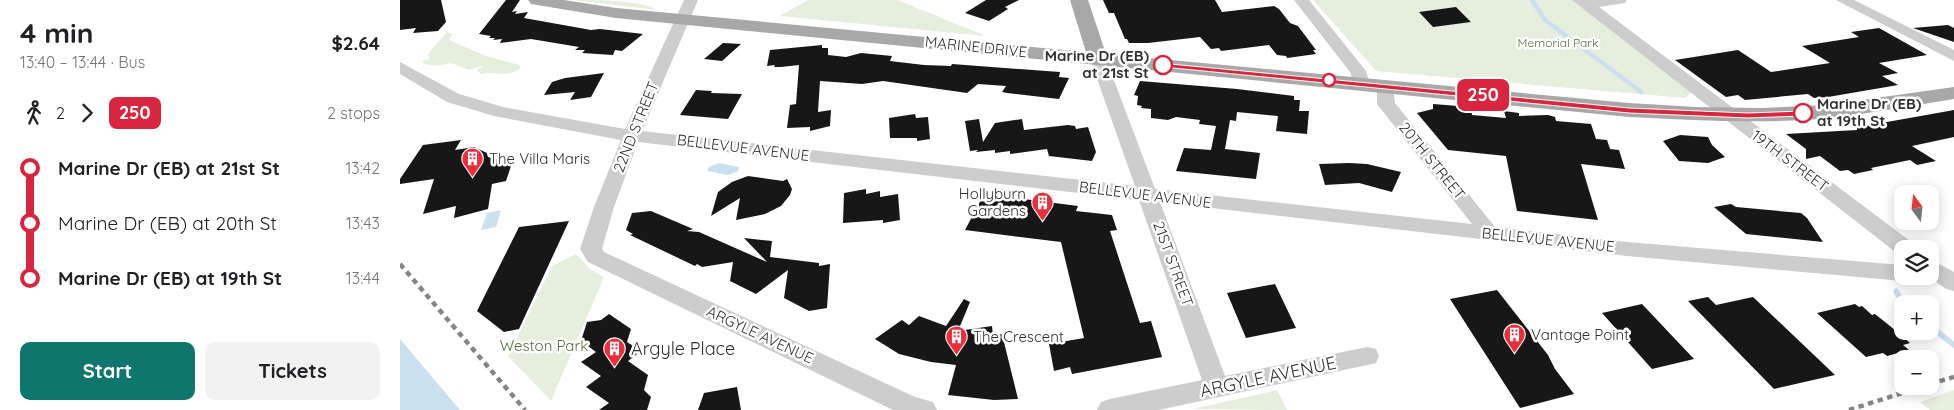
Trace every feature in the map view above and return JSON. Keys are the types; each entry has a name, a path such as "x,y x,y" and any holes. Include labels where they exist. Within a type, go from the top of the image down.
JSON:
{"main road":[{"name":"MARINE DRIVE","path":"537,0 582,9 682,20 1362,84 1385,92 1629,110 1729,115 1806,113 1858,108 1954,92"},
{"name":"21ST STREET","path":"1079,0 1098,59"}],"street":[{"name":"22ND STREET","path":"596,257 591,249 592,240 632,135 691,0"},
{"path":"1301,0 1358,71 1362,84"},
{"path":"1582,2 1620,0"},
{"path":"1843,0 1954,56"},
{"name":"19TH STREET","path":"1582,2 1656,56 1729,115 1894,240"},
{"name":"21ST STREET","path":"1098,59 1217,387"},
{"name":"BELLEVUE AVENUE","path":"400,68 453,98 500,112 576,128 1486,233 1682,254 1894,272"},
{"name":"20TH STREET","path":"1385,92 1386,104 1484,225 1486,233"},
{"name":"ARGYLE AVENUE","path":"596,257 909,406 924,410"},
{"name":"ARGYLE AVENUE","path":"1110,410 1367,356"}],"green space":[{"path":"574,0 629,2 657,10"},
{"path":"808,0 897,0 986,36 780,16"},
{"name":"Memorial Park","path":"1313,0 1573,0 1695,89 1685,98 1376,71"},
{"path":"447,32 452,34 449,40 486,56 519,65 520,68 506,74 481,74 477,70 481,66 469,70 451,63 438,66 424,64 422,61 429,59 428,54"},
{"name":"Weston Park","path":"576,254 591,270 604,277 551,401 508,356 552,266"},
{"path":"1277,390 1287,410 1193,409"},
{"path":"1954,390 1954,410 1930,410 1920,402"}],"water":[{"path":"719,163 739,167 738,171 728,175 707,171 709,167"},
{"path":"501,210 496,227 481,230 487,213"},
{"path":"400,339 460,410 400,410"}],"building":[{"path":"400,0 441,0 446,22 438,31 413,33 416,28 400,30"},
{"path":"506,0 520,0 512,12 517,11 515,14 528,12 524,18 591,30 600,29 643,34 622,51 615,50 613,55 582,53 585,50 575,50 579,47 531,39 500,43 502,39 493,40 495,38 489,38 491,36 479,34"},
{"path":"986,0 1019,0 1005,7 1008,9 989,21 965,13"},
{"path":"1103,0 1215,0 1222,12 1274,6 1279,9 1290,23 1298,26 1316,50 1313,50 1316,54 1287,58 1286,56 1277,55 1269,45 1221,51 1219,48 1211,49 1200,37 1148,43 1129,43 1125,39 1114,13 1109,13"},
{"path":"1456,7 1471,22 1433,27 1419,12"},
{"path":"1948,25 1954,28 1954,42 1913,28"},
{"path":"1879,28 1927,55 1879,63 1898,73 1882,76 1898,85 1828,97 1814,98 1808,94 1745,100 1738,95 1726,97 1675,60 1738,50 1771,72 1830,63 1802,46 1859,37 1851,32"},
{"path":"723,43 741,44 722,61 704,59"},
{"path":"822,45 822,48 828,48 828,55 846,57 861,53 892,56 890,61 924,65 951,66 952,64 1060,72 1059,77 1069,78 1059,99 1002,92 1006,86 978,84 967,93 883,81 862,84 820,81 818,112 831,110 830,126 810,131 810,127 787,128 790,105 796,104 799,65 767,66 770,50"},
{"path":"604,73 591,97 570,100 575,92 544,95 552,82 565,78"},
{"path":"1140,81 1294,96 1294,100 1300,100 1299,111 1309,111 1307,134 1276,131 1278,116 1237,112 1236,121 1230,120 1225,149 1260,153 1256,179 1176,171 1184,148 1211,150 1216,126 1199,124 1200,120 1176,117 1168,120 1151,118 1151,109 1141,108 1142,106 1137,105 1138,96 1134,95"},
{"path":"696,90 712,91 711,93 742,94 728,119 680,115"},
{"path":"1433,104 1471,107 1472,115 1506,118 1504,111 1519,113 1519,116 1548,115 1555,117 1556,121 1591,124 1596,139 1607,140 1610,149 1619,150 1625,169 1581,164 1598,220 1517,211 1506,156 1448,150 1417,113 1433,109"},
{"path":"1954,110 1954,137 1912,146 1936,161 1917,165 1910,160 1871,168 1873,170 1854,174 1848,170 1840,171 1820,156 1806,159 1806,149 1786,134 1857,130 1857,128"},
{"path":"915,114 916,118 928,117 930,139 917,141 917,138 890,138 889,118"},
{"path":"979,119 983,142 995,123 1022,119 1024,130 1068,125 1075,126 1076,129 1088,127 1096,152 1092,161 1049,156 1047,149 1010,154 1010,151 995,153 995,150 970,151 965,121"},
{"path":"1680,135 1708,137 1712,145 1725,157 1708,163 1679,161 1663,141"},
{"name":"The Villa Maris","path":"461,140 455,150 474,147 487,153 488,157 512,163 506,181 492,184 488,209 454,218 456,206 423,214 434,179 400,184 400,179 423,145"},
{"path":"1319,164 1367,164 1401,172 1392,192 1359,183 1325,185"},
{"path":"748,176 783,181 787,179 792,189 790,195 781,206 765,214 736,220 740,198 711,216 718,192 732,182"},
{"path":"866,189 866,194 880,191 880,197 898,194 900,220 883,223 883,220 843,223 844,193"},
{"path":"984,194 1078,206 1076,211 1112,215 1117,230 1110,231 1140,323 1151,321 1162,357 1072,374 1070,367 1054,371 1049,344 1084,338 1061,242 965,230"},
{"path":"1731,204 1736,207 1801,213 1807,218 1823,242 1746,234 1714,207"},
{"path":"651,211 693,229 687,231 699,232 767,262 744,238 772,241 770,257 819,263 819,266 830,264 827,308 809,311 784,298 788,270 756,294 730,281 733,262 702,267 697,264 695,266 630,235 633,234 626,230 632,213"},
{"path":"569,221 519,329 504,332 477,311 519,227"},
{"path":"1275,284 1296,328 1246,338 1227,293"},
{"name":"Vantage Point","path":"1497,290 1548,355 1555,369 1574,394 1520,408 1450,299"},
{"path":"1708,297 1716,305 1753,297 1835,375 1774,389 1688,301"},
{"name":"The Crescent","path":"964,299 970,302 958,331 992,326 993,336 1002,334 1018,399 994,400 948,395 956,365 931,362 899,354 875,339 902,320 909,325 919,316 946,326"},
{"path":"1642,304 1694,359 1652,369 1602,313"},
{"path":"1855,304 1859,307 1862,306 1894,330 1894,340 1906,340 1910,343 1903,345 1909,350 1894,350 1894,354 1887,356 1883,353 1866,357 1817,313"},
{"name":"Argyle Place","path":"609,314 631,329 627,342 641,351 628,361 648,375 644,390 651,397 647,410 599,410 609,403 586,387 601,376 581,362 596,352 581,341 587,322 601,320"},
{"path":"737,387 741,410 698,410 704,393"}],"waterway":[{"path":"1532,0 1545,20 1641,92"},
{"path":"1896,291 1898,295"},
{"path":"1939,333 1954,345"}],"railway":[{"path":"400,264 525,410"},
{"path":"1939,381 1954,377"},
{"path":"1849,410 1896,395"}],"bus line":[{"name":"250","path":"1163,65 1629,110 1748,116 1803,113"}],"place":[{"name":"Marine Dr (EB) at 21st St","path":"1163,65"},
{"name":"Marine Dr (EB) at 19th St","path":"1803,113"},
{"name":"The Villa Maris","path":"473,178"},
{"name":"Hollyburn Gardens","path":"1042,222"},
{"name":"Vantage Point","path":"1515,354"},
{"name":"The Crescent","path":"957,356"},
{"name":"Argyle Place","path":"615,368"}]}
